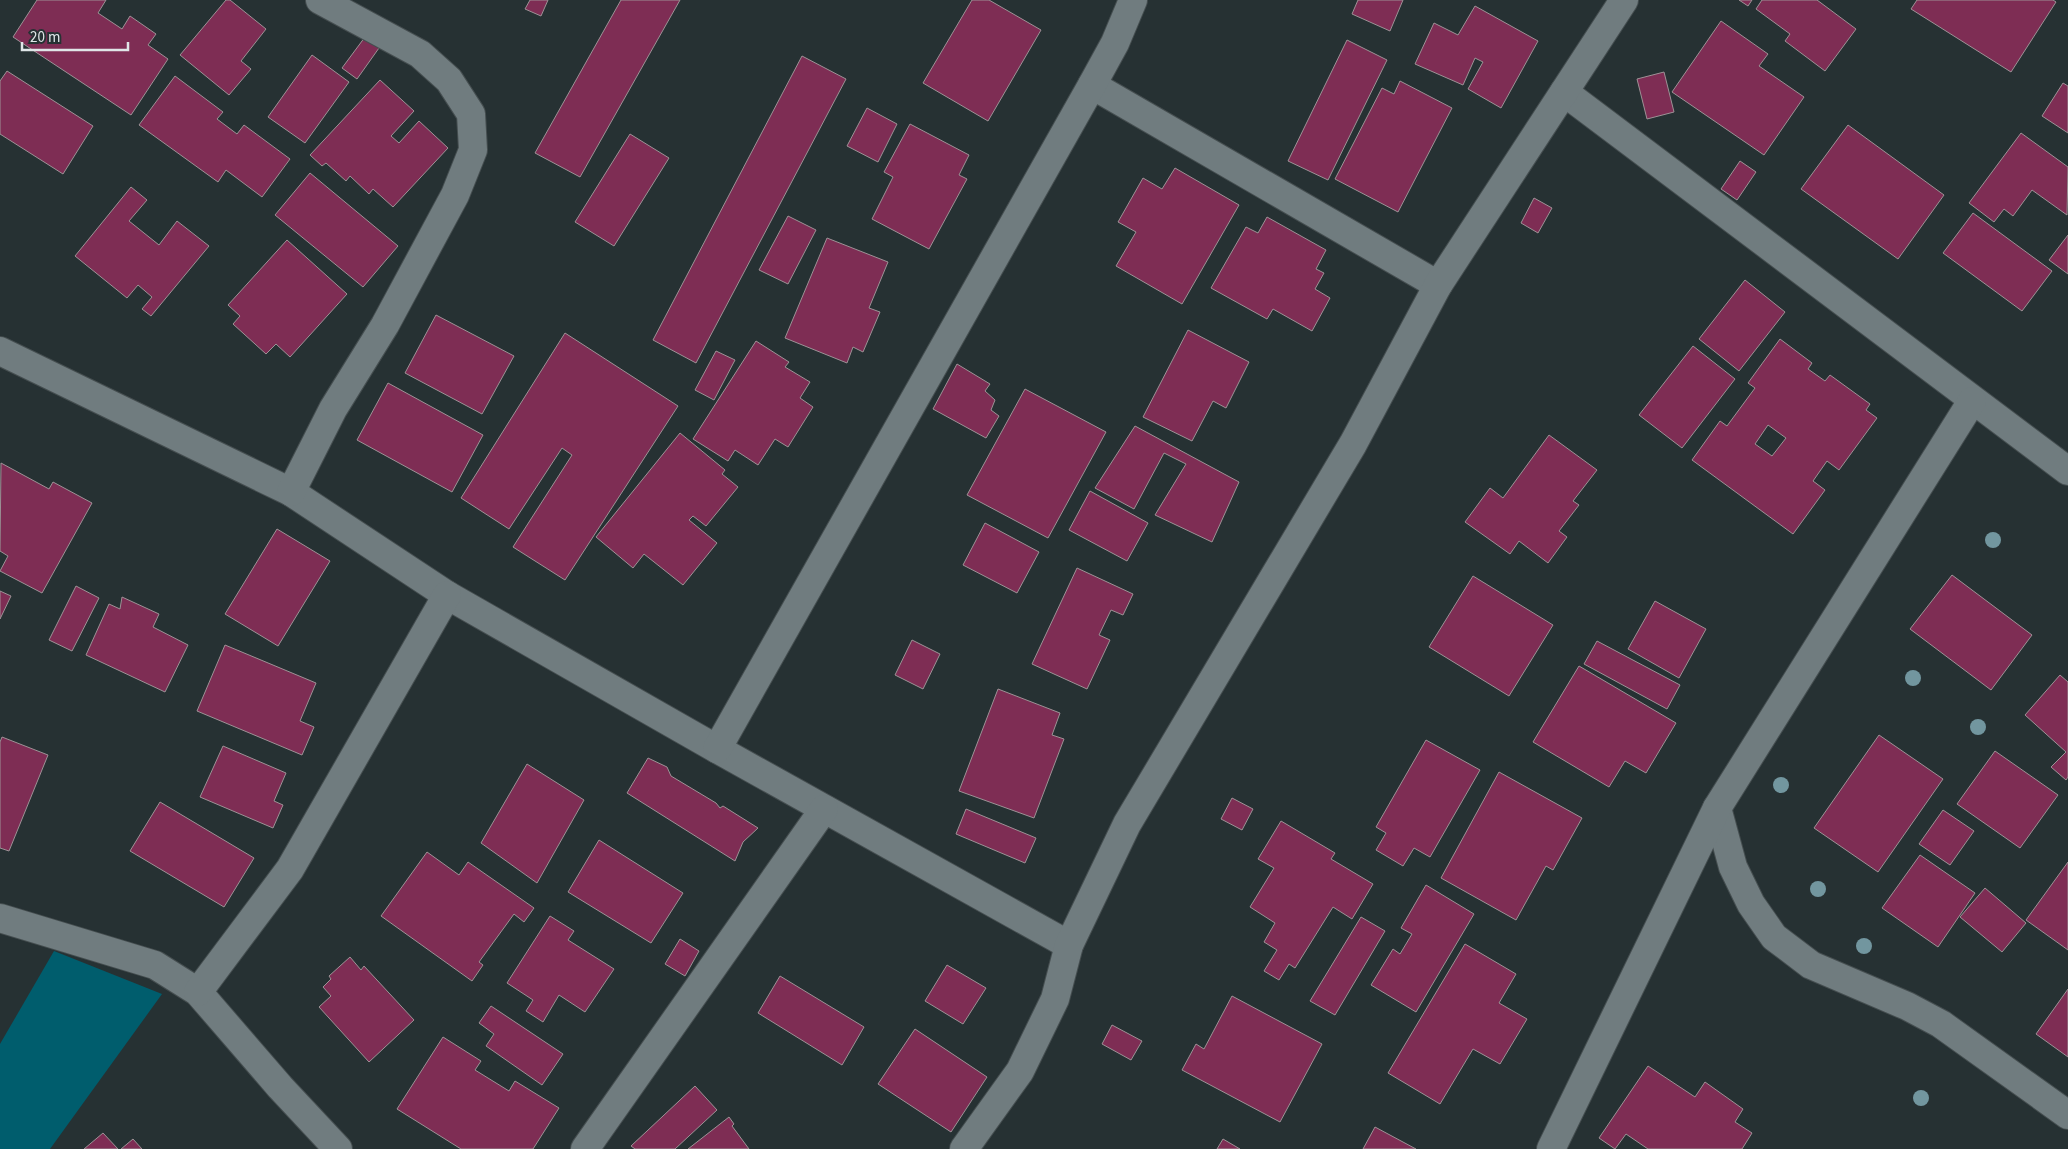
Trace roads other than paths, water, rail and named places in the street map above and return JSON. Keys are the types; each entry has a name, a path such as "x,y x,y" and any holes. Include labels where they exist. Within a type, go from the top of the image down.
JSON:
{"street":[{"path":"291,492 333,409 385,325 455,195 473,150 471,114 449,80 420,54 320,0"},
{"path":"717,750 1115,43 1133,0"},
{"path":"964,1149 1020,1071 1055,999 1069,945 1128,824 1318,504 1438,285 1624,0"},
{"path":"1092,84 1438,285"},
{"path":"1564,92 1972,401 2068,471"},
{"path":"0,351 291,492 447,595 717,750 1069,945"},
{"path":"1551,1149 1716,808 1972,401"},
{"path":"198,992 290,869 447,595"},
{"path":"1716,808 1733,867 1751,904 1774,937 1811,965 1906,1006 1941,1024 2068,1115"},
{"path":"585,1149 824,809"},
{"path":"0,918 155,965 198,992 280,1087 338,1149"}]}
